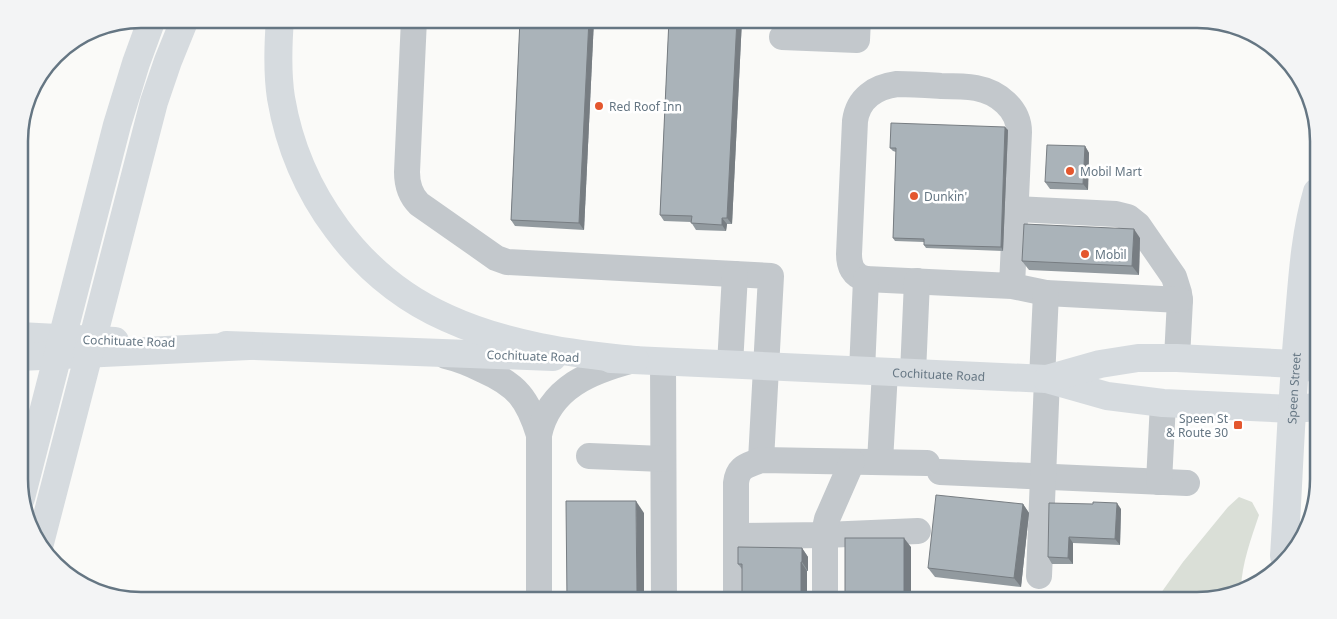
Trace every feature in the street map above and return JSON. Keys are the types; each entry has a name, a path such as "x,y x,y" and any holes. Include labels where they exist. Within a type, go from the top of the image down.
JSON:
{"main road":[{"path":"28,470 117,126 129,83 149,28"},
{"path":"42,534 154,102 181,28"},
{"path":"280,28 279,83 284,115 292,143 320,204 343,237 368,265 396,289 446,318 463,325 493,335 542,347 595,356 635,360"},
{"name":"Speen Street","path":"1285,548 1305,408 1304,256 1310,221"},
{"name":"Cochituate Road","path":"28,336 663,361 1045,379 1108,396 1163,403 1305,408"},
{"path":"28,357 249,346"},
{"name":"Cochituate Road","path":"1045,379 1100,364 1138,358 1177,358 1306,367"}],"lane":[{"path":"414,28 407,172 409,191 419,204 496,258 513,263 771,276 761,460"},
{"path":"782,37 857,40 858,28"},
{"path":"1012,286 1019,126 1017,118 1007,104 992,93 975,88 897,84 876,90 862,101 858,107 854,131 849,260 852,270 862,278 1012,286 1046,293 1180,300"},
{"path":"1015,209 1116,214 1134,220 1143,229 1174,277 1179,293 1177,358"},
{"path":"730,364 734,274"},
{"path":"866,279 880,462"},
{"path":"913,373 917,281"},
{"path":"1039,576 1043,477 1046,293"},
{"path":"428,353 462,361 490,373 511,385 532,413 538,435 539,592"},
{"path":"538,435 544,416 557,398 568,388 596,372 635,360"},
{"path":"663,361 664,592"},
{"path":"1159,482 1163,403"},
{"path":"589,456 663,459"},
{"path":"736,591 737,477 743,467 761,460 880,462 1043,477 1187,483"},
{"path":"825,591 825,535 827,519 852,462"},
{"path":"736,536 918,531"}],"shaded area":[{"path":"1239,497 1252,502 1259,515 1245,560 1242,582 1233,586 1204,591 1162,591 1183,562 1228,507"}],"building":[{"path":"520,28 589,28 579,223 511,220"},
{"path":"669,28 737,28 727,218 722,218 722,225 691,223 692,216 660,215"},
{"path":"891,123 1005,127 1001,247 924,245 924,239 893,238 896,148 890,148"},
{"name":"Mobil Mart","path":"1047,145 1085,146 1083,184 1045,182"},
{"name":"Mobil","path":"1024,224 1134,229 1132,266 1022,261"},
{"path":"936,495 1023,504 1014,578 928,568"},
{"path":"566,501 636,501 637,592 567,592"},
{"path":"1093,502 1117,503 1115,539 1069,537 1068,558 1048,557 1049,503 1093,504"},
{"path":"845,538 904,538 904,591 845,591"},
{"path":"738,547 802,548 801,591 742,591 742,564 738,564"}],"place":[{"name":"Red Roof Inn","path":"599,106"},
{"name":"Mobil Mart","path":"1070,171"},
{"name":"Dunkin'","path":"914,196"},
{"name":"Mobil","path":"1085,254"},
{"name":"Speen St & Route 30","path":"1238,425"}]}
